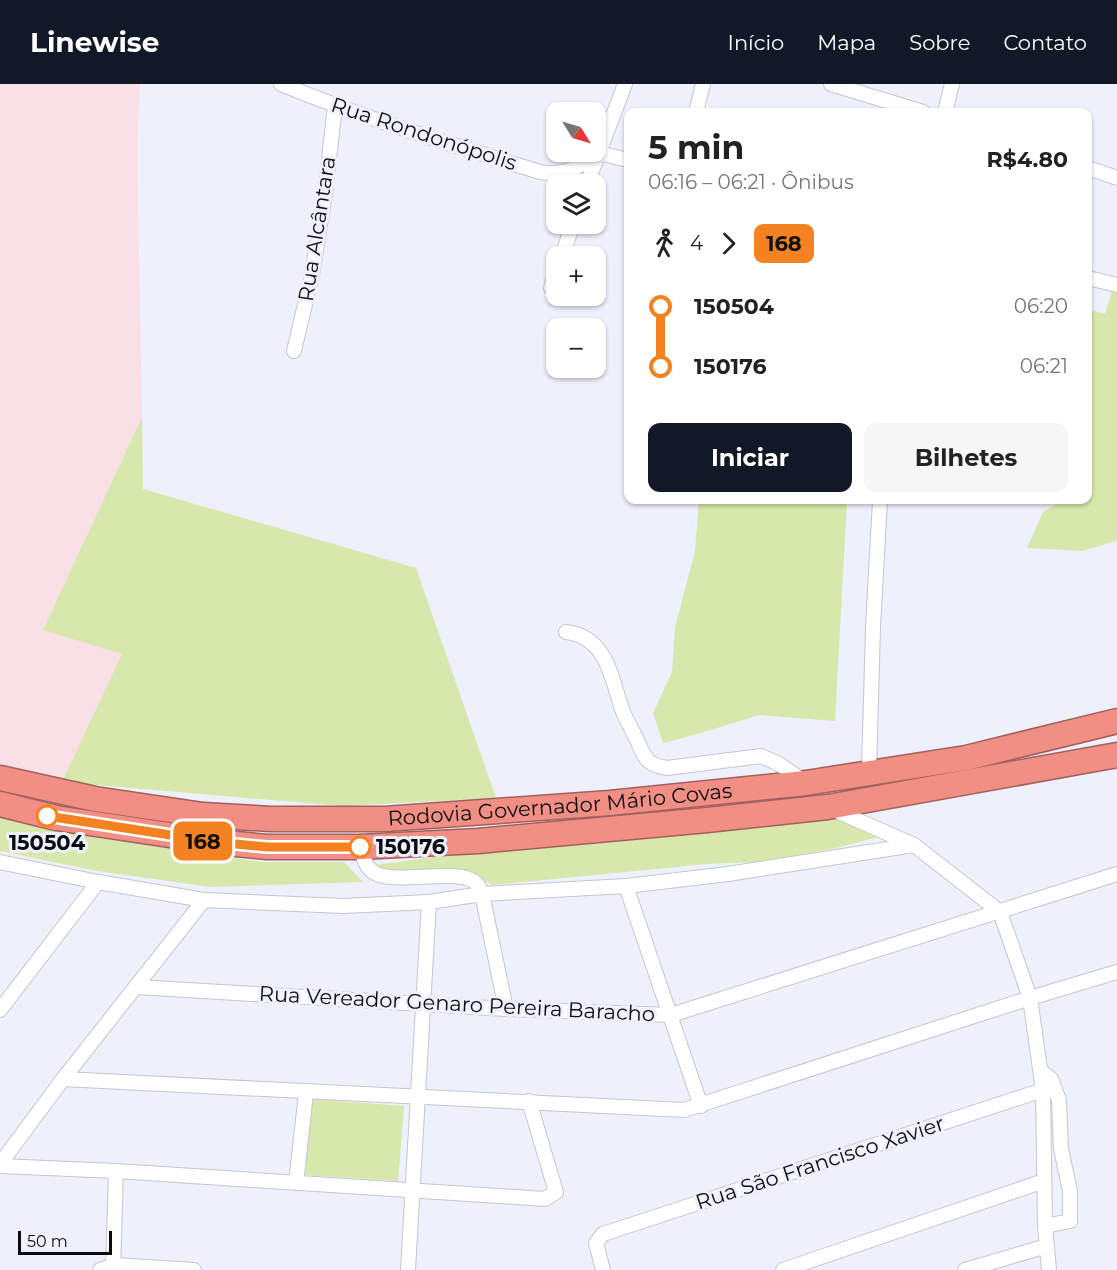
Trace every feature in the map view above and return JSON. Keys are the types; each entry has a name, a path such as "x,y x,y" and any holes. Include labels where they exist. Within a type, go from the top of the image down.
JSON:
{"highway":[{"name":"Rodovia Governador Mário Covas","path":"0,778 94,799 202,815 282,819 385,819 610,803 806,783 966,758 1117,721"},
{"name":"Rodovia Governador Mário Covas","path":"0,804 56,818 216,842 267,847 360,847 478,841 828,807 1117,755"}],"street":[{"name":"Rua Rondonópolis","path":"281,84 393,126 553,175 567,173 587,162"},
{"path":"606,134 625,84"},
{"path":"697,108 703,84"},
{"path":"831,84 910,108"},
{"path":"946,108 952,84"},
{"name":"Rua Alcântara","path":"294,351 312,276 325,194 335,106"},
{"path":"606,155 624,159"},
{"path":"1092,169 1117,178"},
{"path":"1092,279 1117,285"},
{"path":"869,772 873,627 880,504"},
{"path":"566,632 579,633 592,641 604,658 614,679 623,712 647,761 655,766 667,768 761,756 779,764 806,783"},
{"path":"828,807 914,845 1000,912 1030,998 1041,1071 1045,1226 1049,1270"},
{"path":"0,862 204,900 343,906 429,902 482,894 626,886 728,874 914,845"},
{"path":"360,847 367,866 384,877 449,877 469,879 478,885 482,894 506,1009"},
{"name":"Rua Vereador Genaro Pereira Baracho","path":"136,987 506,1009 671,1015 1117,874"},
{"path":"0,1010 98,882"},
{"path":"626,886 701,1106"},
{"path":"0,1165 63,1079 204,900"},
{"path":"408,1270 429,902"},
{"path":"63,1079 306,1093 529,1101 684,1110 1117,972"},
{"path":"1041,1071 1051,1079 1059,1100 1061,1149 1070,1191 1070,1221 1045,1226"},
{"name":"Rua São Francisco Xavier","path":"603,1270 596,1243 603,1234 1043,1090"},
{"path":"296,1183 306,1093"},
{"path":"0,1165 545,1199 556,1192 529,1101"},
{"path":"114,1267 116,1171"},
{"path":"783,1270 1044,1181"},
{"path":"965,1270 1047,1246"},
{"path":"100,1270 114,1267 194,1270"}],"shaded area":[{"path":"0,84 140,84 137,149 142,417 43,630 123,653 62,782 0,768"}],"green space":[{"path":"1114,284 1117,285 1117,541 1082,551 1027,548 1043,512 1056,504 1092,504 1092,310 1105,314"},
{"path":"142,417 143,489 416,568 496,798 342,806 62,782 122,654 43,630"},
{"path":"699,504 847,504 835,721 759,715 663,743 653,713 672,672 675,628 695,551"},
{"path":"828,807 890,834 832,849 757,862 707,864 493,885 466,873 384,871 375,865 692,822"},
{"path":"0,812 153,846 262,862 344,862 363,882 211,887 97,871 0,851"},
{"path":"311,1099 404,1106 398,1181 305,1175"}],"bus line":[{"name":"168","path":"47,816 124,829 256,846 360,847"}],"place":[{"name":"150504","path":"47,816"},
{"name":"150176","path":"360,847"}]}
